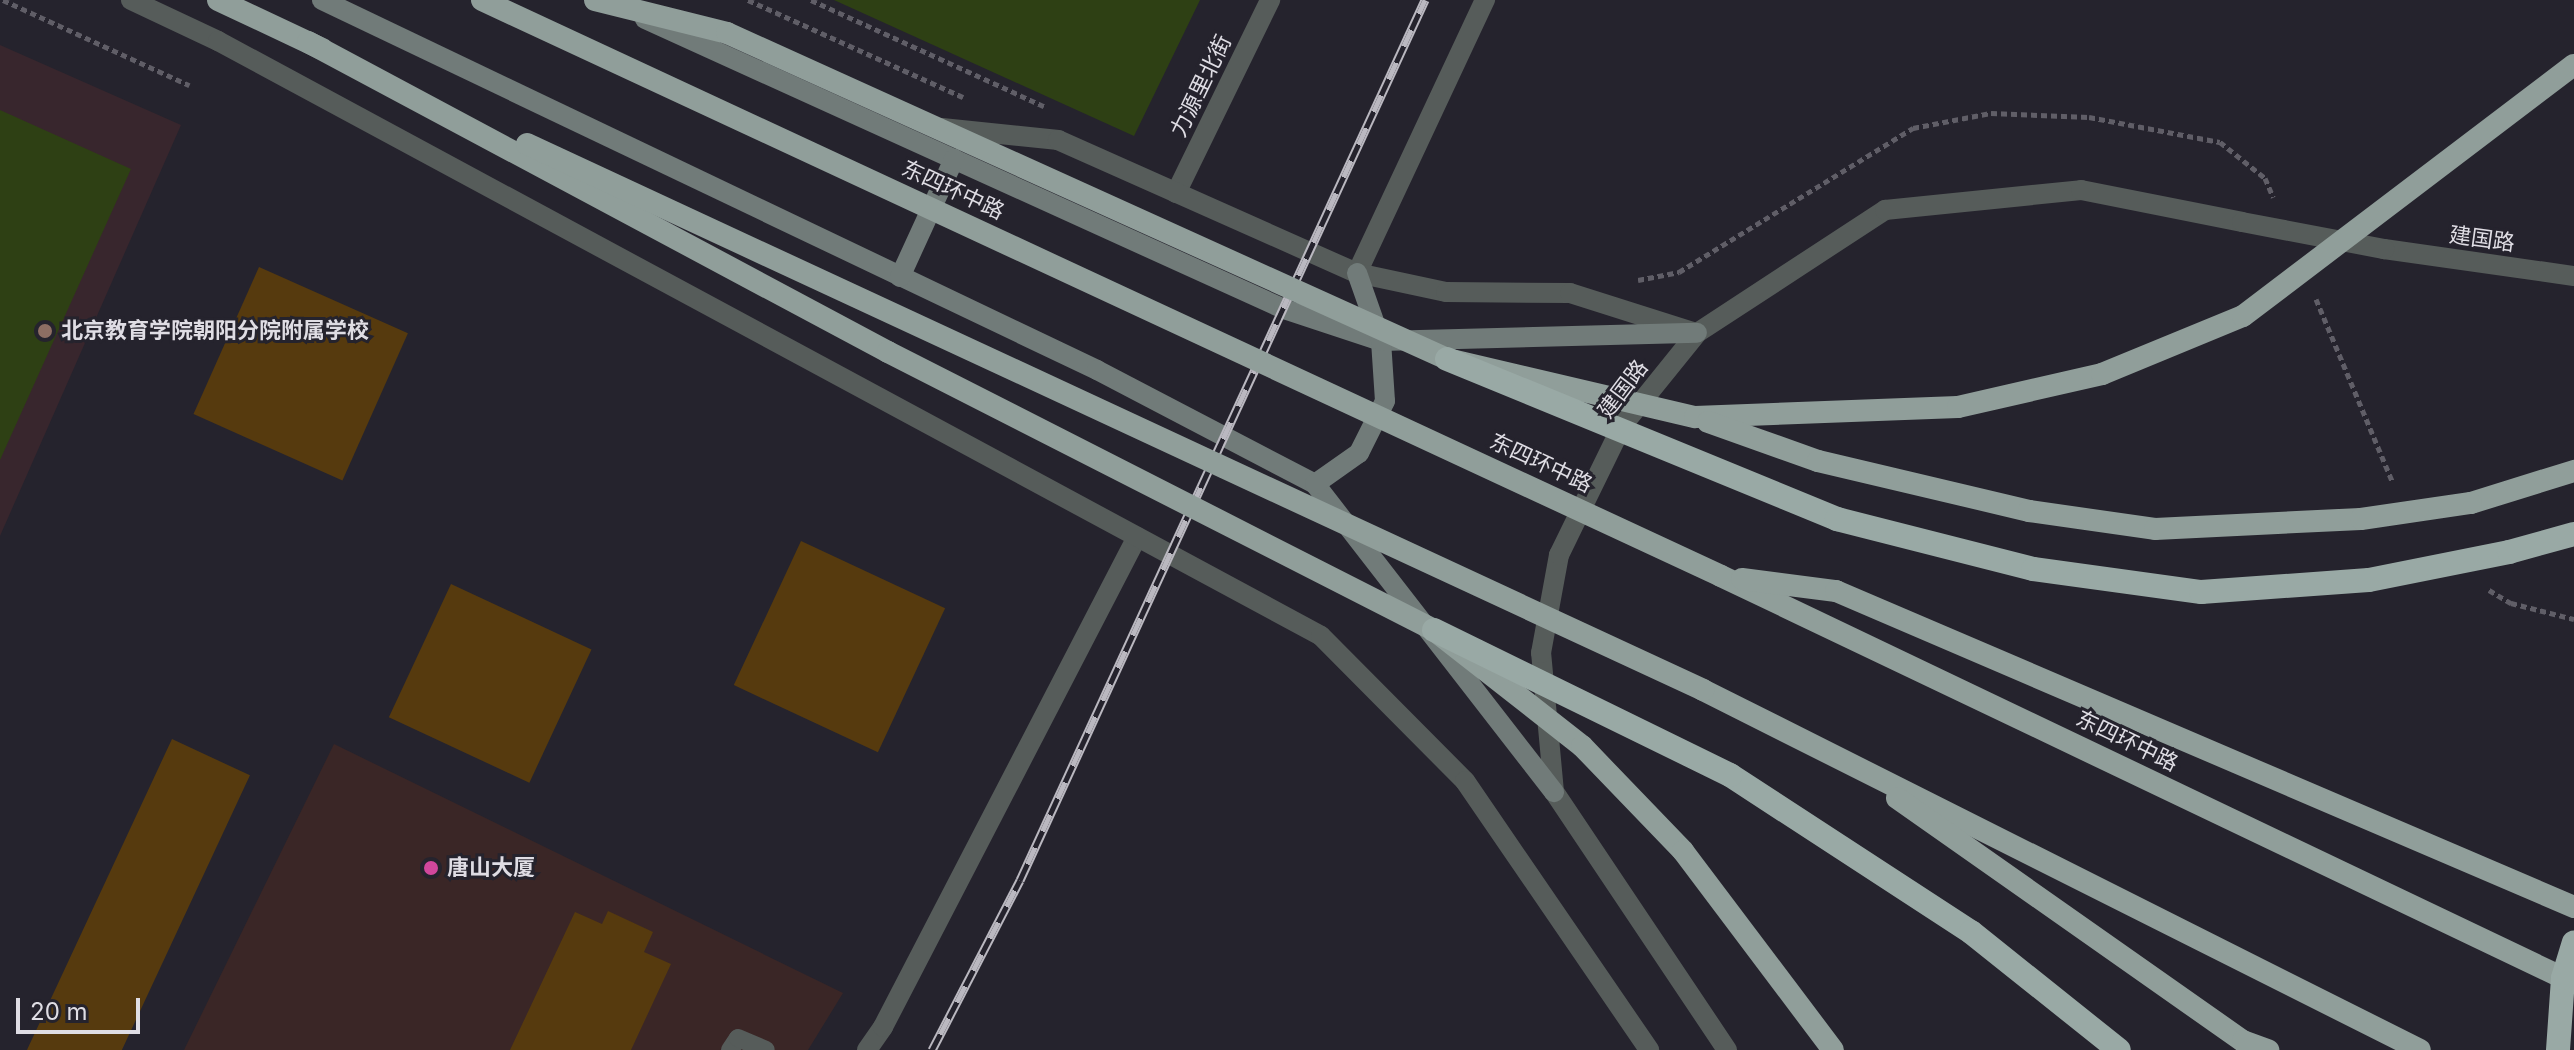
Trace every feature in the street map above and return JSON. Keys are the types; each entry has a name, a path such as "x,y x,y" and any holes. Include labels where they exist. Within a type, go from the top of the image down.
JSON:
{"highway":[{"path":"218,0 1703,690 2420,1050"},
{"name":"东四环中路","path":"482,0 1721,576 2574,983"},
{"path":"595,0 727,33 1447,359 1837,519 2033,569 2201,592 2369,580 2509,552 2574,534"},
{"path":"308,42 888,352 1434,630 1730,775 1971,932 2119,1050"},
{"path":"1695,417 1958,407 2102,374 2243,316 2574,65"},
{"path":"1447,359 1695,417 1833,465 2029,511 2155,529 2332,522 2471,503 2574,471"},
{"path":"1721,576 1836,591 2574,907"},
{"path":"1434,630 1582,746 1673,841 1833,1050"},
{"path":"1833,754 2243,1041 2268,1050"},
{"path":"2558,1050 2563,978 2574,943"}],"main road":[{"path":"322,0 1227,434 1315,484 1554,792"},
{"name":"东四环中路","path":"604,0 1284,309 1381,341 1697,333"},
{"path":"900,277 954,159"},
{"path":"1315,484 1359,453 1385,401 1381,341 1357,273"}],"street":[{"path":"131,0 218,41 1321,636 1465,781 1649,1050"},
{"name":"力源里北街","path":"1176,193 1270,0"},
{"path":"1357,273 1485,0"},
{"name":"东四环中路","path":"869,120 1058,140 1357,273 1446,292 1570,293 1697,333"},
{"name":"建国路","path":"1727,1050 1554,792 1541,653 1559,555 1622,426 1697,333 1885,210 2081,190 2384,249 2574,276"},
{"path":"867,1050 891,1013 1137,537"}],"lane":[{"path":"730,1050 738,1038 766,1050"}],"path":[{"path":"3,0 189,85"},
{"path":"748,0 974,102"},
{"path":"1632,281 1679,272 1913,128 1991,113 2089,117 2220,142 2265,178 2277,206"},
{"path":"2313,292 2398,492"},
{"path":"2486,588 2511,603 2574,619"}],"shaded area":[{"name":"北京教育学院朝阳分院附属学校","path":"0,45 181,125 0,536"},
{"name":"唐山大厦","path":"334,744 843,993 808,1050 184,1050"}],"green space":[{"path":"834,0 1200,0 1134,136"},
{"path":"0,110 131,169 0,460"}],"building":[{"path":"259,267 408,333 342,480 194,414"},
{"path":"801,541 945,608 878,752 734,685"},
{"path":"451,584 591,650 529,783 389,717"},
{"path":"172,739 250,775 122,1050 27,1050"},
{"name":"唐山大厦","path":"608,911 653,932 644,952 671,964 631,1050 510,1050 575,912 602,924"}],"railway":[{"path":"932,1050 1020,880 1425,0"}],"place":[{"name":"北京教育学院朝阳分院附属学校","path":"45,331"},
{"name":"唐山大厦","path":"431,868"}]}
